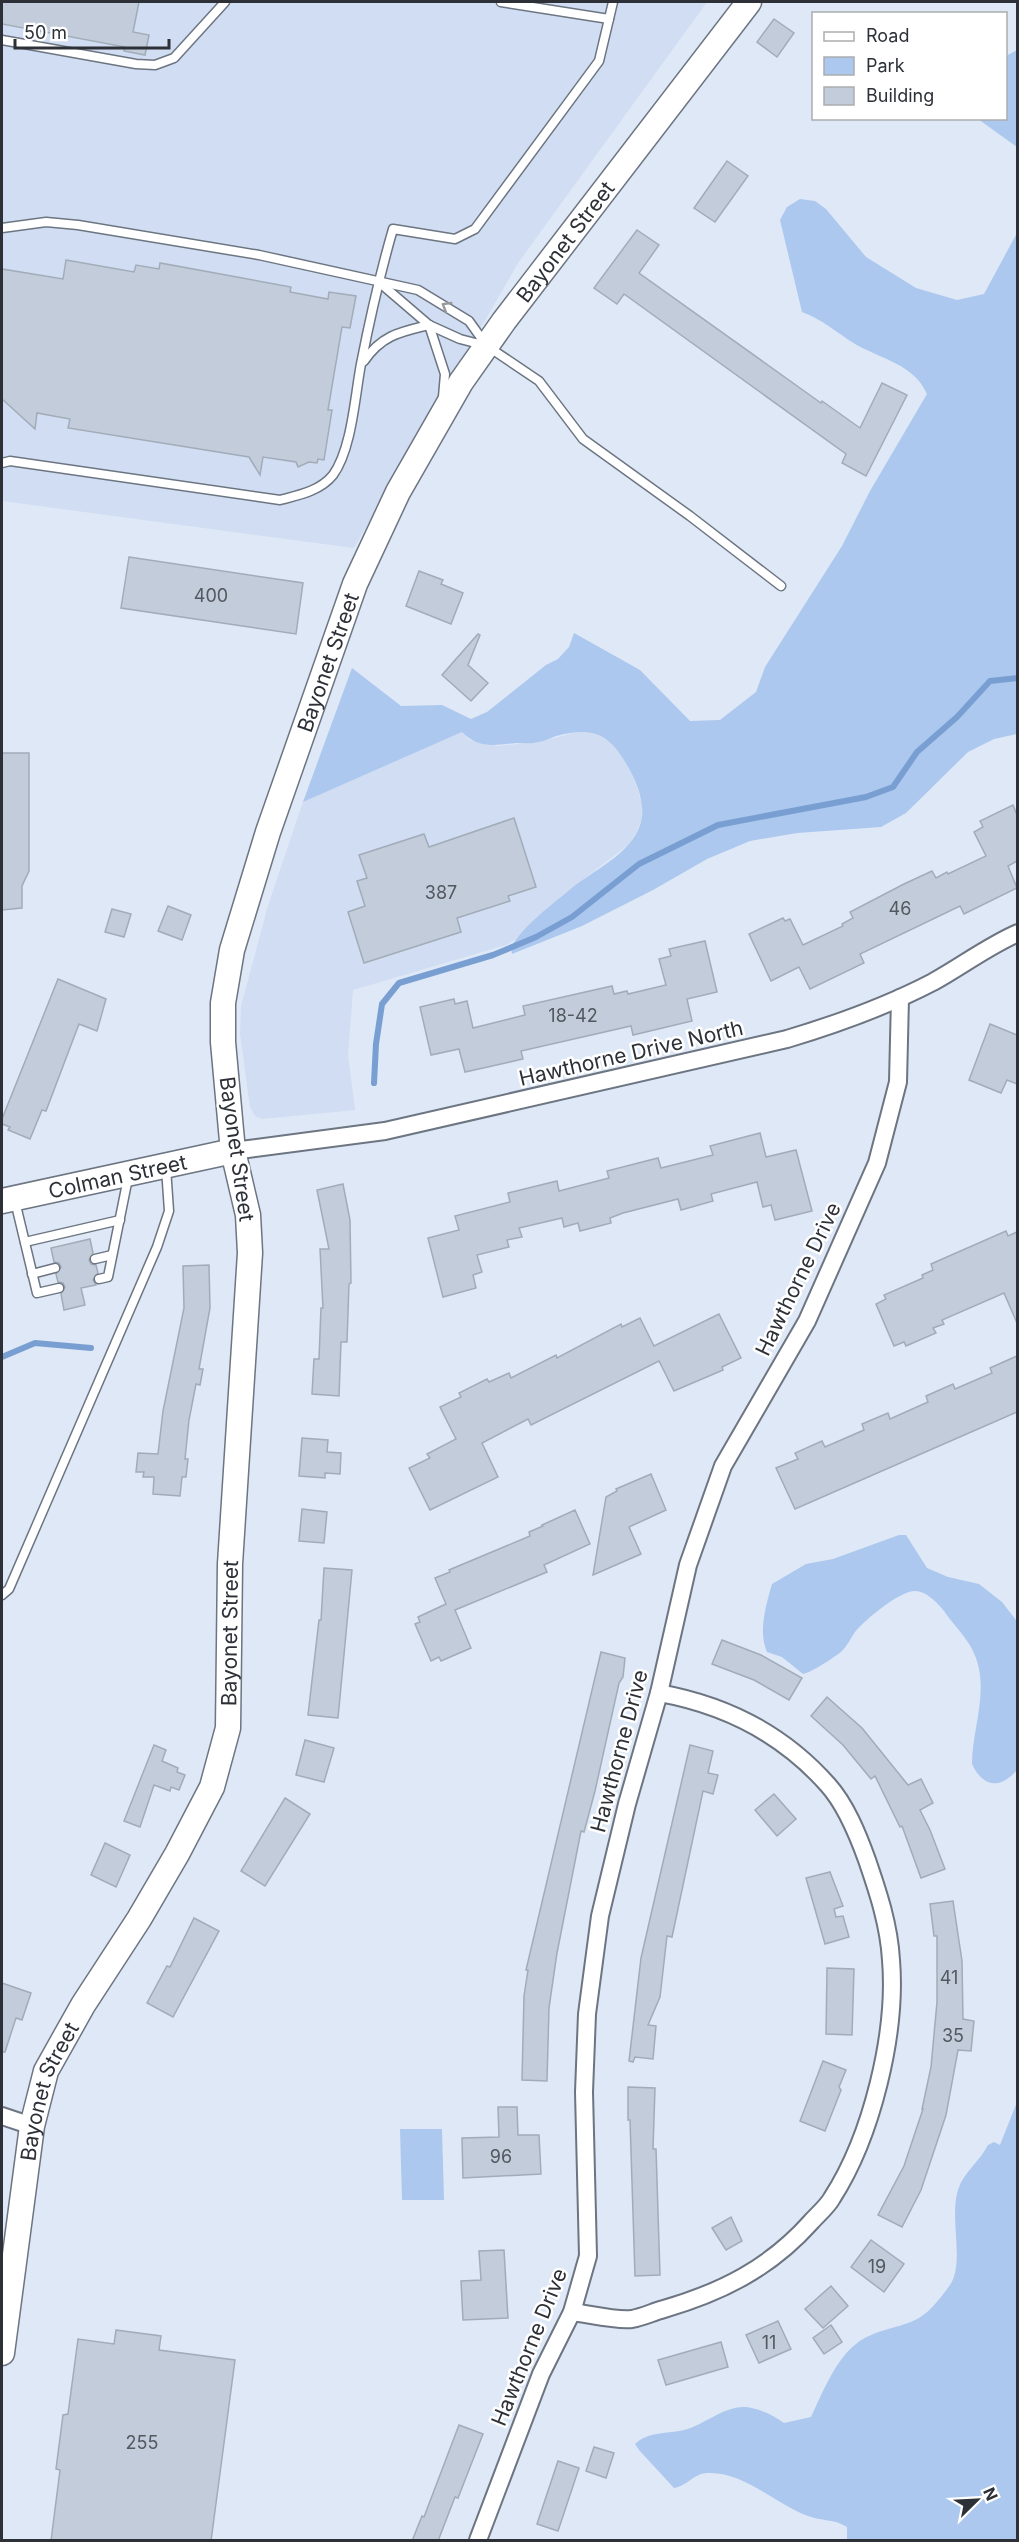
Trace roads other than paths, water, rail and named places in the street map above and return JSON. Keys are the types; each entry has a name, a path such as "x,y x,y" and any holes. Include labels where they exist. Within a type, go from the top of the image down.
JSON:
{"street":[{"name":"Bayonet Street","path":"2,2354 32,2126 46,2071 83,2006 177,1854 212,1787 228,1728 230,1564 250,1253 248,1215 234,1151 223,1042 223,1003 232,950 280,794 356,584 398,492 461,382 749,2"},
{"name":"Hawthorne Drive North","path":"234,1151 385,1131 735,1053 819,1030 900,998 940,978 1017,933"},
{"name":"Hawthorne Drive","path":"478,2541 541,2374 572,2312 588,2256 584,2092 587,2014 600,1916 627,1804 659,1693 688,1565 723,1466 807,1321 877,1162 898,1082 900,998"},
{"name":"Colman Street","path":"8,1199 234,1151"},
{"path":"572,2312 631,2319 695,2300 750,2275 793,2242 832,2198 860,2141 879,2083 891,2027 891,1959 880,1897 857,1833 830,1787 791,1748 743,1719 690,1698 659,1693"},
{"path":"2,2116 32,2126"}],"lane":[{"path":"2,40 136,64 155,65 174,58 225,2"},
{"path":"501,2 609,19"},
{"path":"2,463 10,461 280,500 322,486 334,473 346,445 377,281 393,229 455,239 475,229 599,62 613,2"},
{"path":"2,228 46,222 78,225 259,255 418,290 469,321 487,346"},
{"path":"377,281 429,325 460,339 487,346 539,381 583,439 690,516 781,586"},
{"path":"362,364 382,340 398,333 429,325"},
{"path":"429,325 445,374 442,415"},
{"path":"2,1596 9,1589 157,1246 169,1211 166,1164"},
{"path":"99,1279 108,1277 130,1173"},
{"path":"8,1199 25,1242 37,1293 59,1288"},
{"path":"25,1242 120,1220"},
{"path":"94,1259 112,1255"},
{"path":"32,1274 55,1268"}],"waterway":[{"path":"374,1083 376,1044 382,1004 399,983 493,955 536,937 572,917 639,864 718,825 866,797 893,787 917,752 957,717 990,681 1018,678"},
{"path":"2,1357 35,1343 91,1348"}]}
